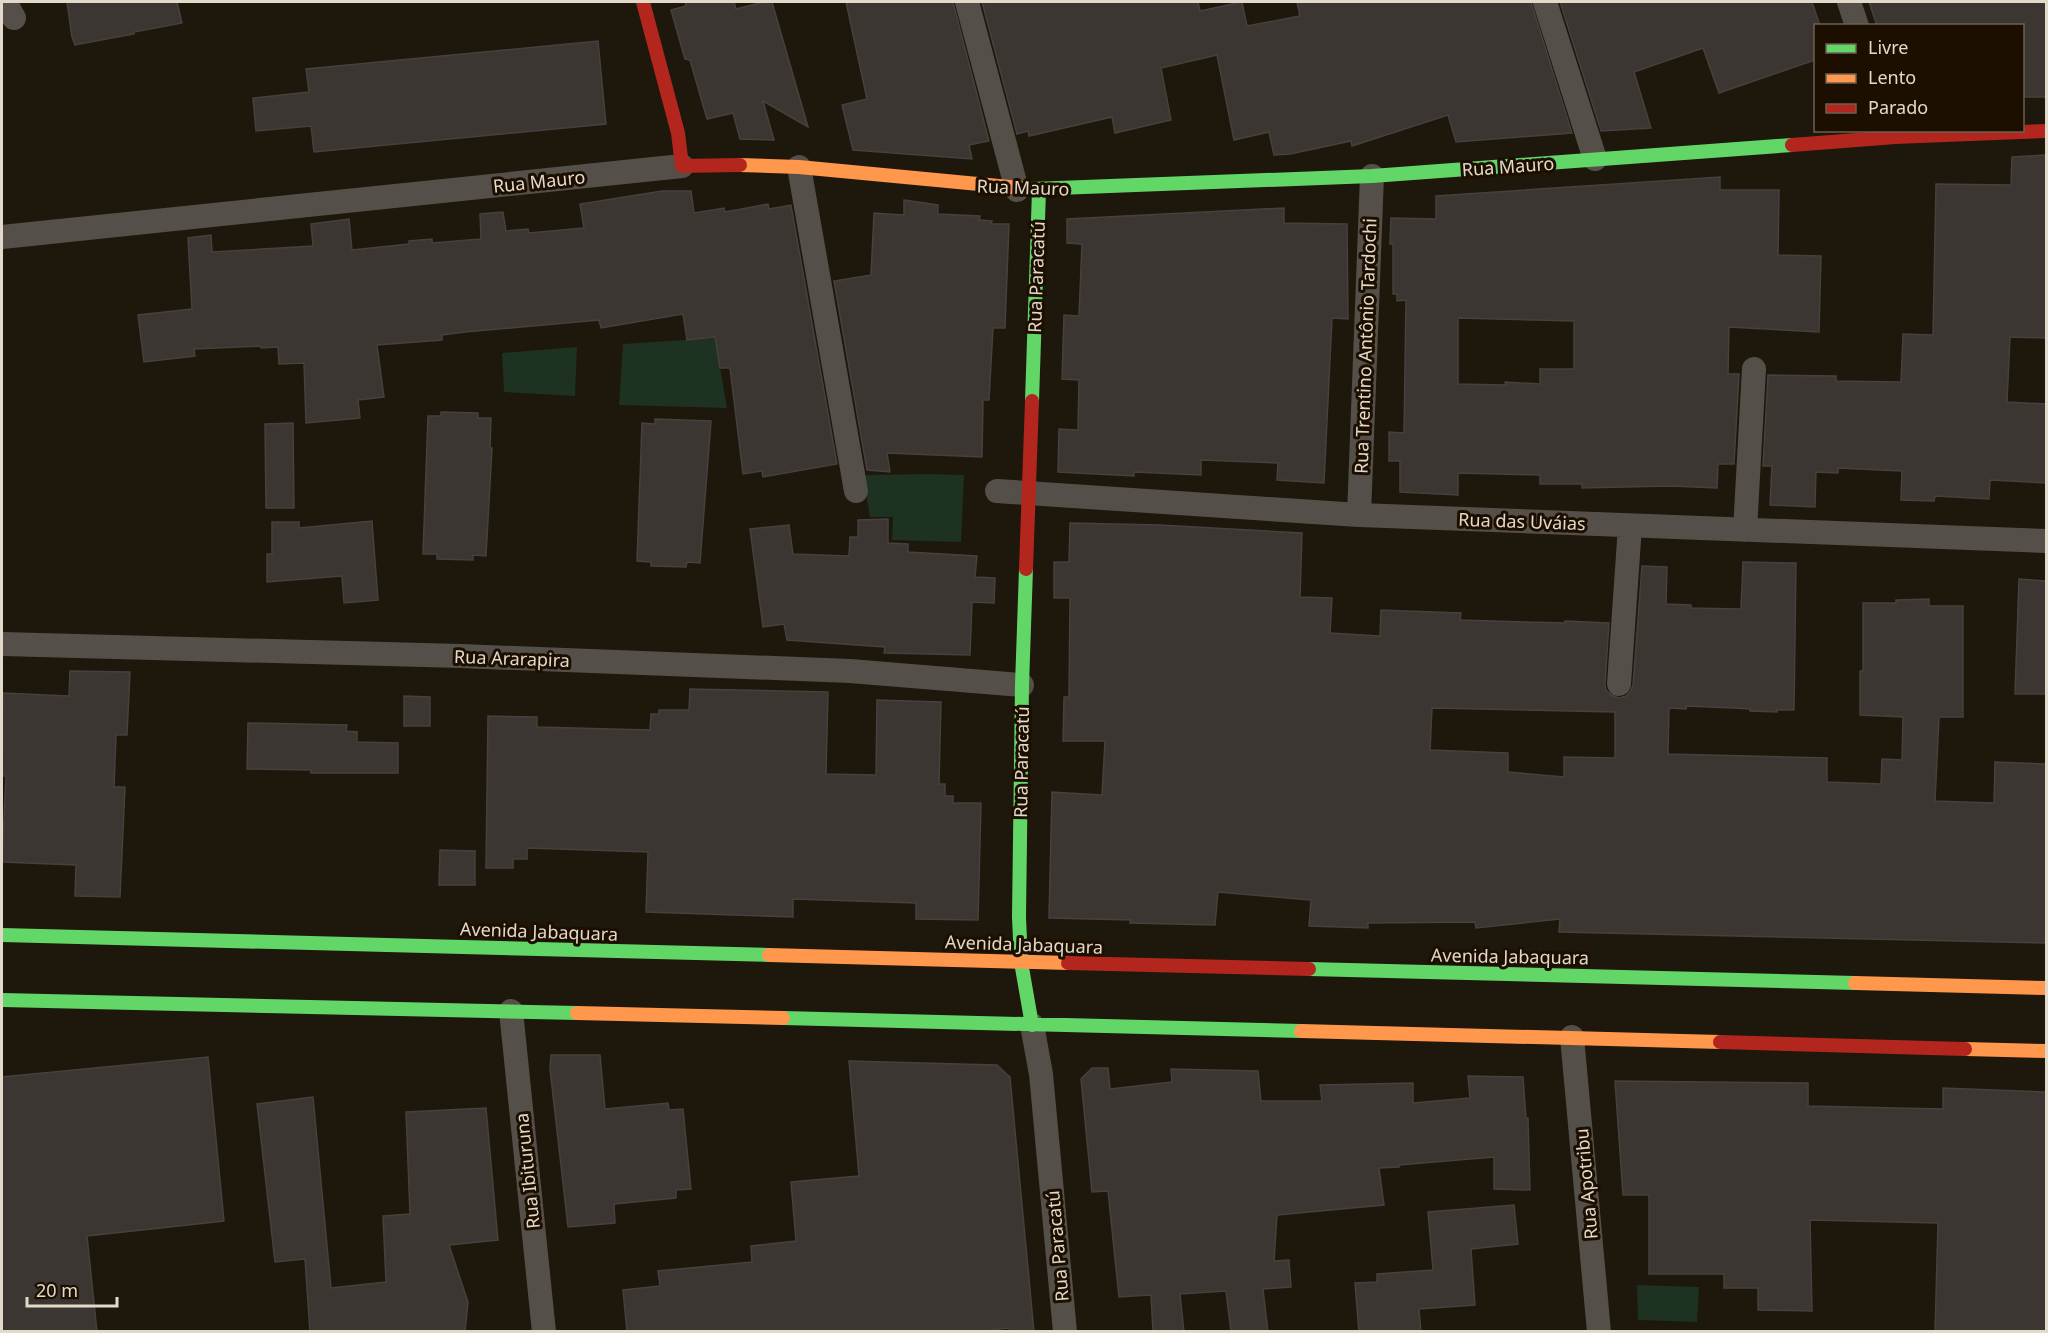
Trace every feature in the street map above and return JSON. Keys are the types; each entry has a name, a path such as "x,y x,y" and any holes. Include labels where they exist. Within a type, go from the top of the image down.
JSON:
{"main road":[{"path":"643,2 678,133 682,166"},
{"name":"Rua Mauro","path":"2024,131 2046,131"},
{"name":"Rua Mauro","path":"682,166 799,167 1028,190 1372,176 1894,134 1995,132"},
{"name":"Rua Paracatú","path":"1028,190 1029,494 1022,686 1019,917 1021,962 1032,1025"},
{"name":"Avenida Jabaquara","path":"2,935 2046,988"},
{"path":"2,1000 1572,1037 2046,1051"}],"street":[{"path":"967,2 1028,190"},
{"path":"1545,2 1595,159"},
{"path":"1849,2 1856,24"},
{"name":"Rua Mauro","path":"2,237 682,166"},
{"path":"799,167 856,490"},
{"name":"Rua Trentino Antônio Tardochi","path":"1359,515 1372,176"},
{"path":"1745,530 1754,369"},
{"name":"Rua das Uváias","path":"997,491 1359,515 2046,541"},
{"path":"1619,684 1630,526"},
{"name":"Rua Ararapira","path":"2,644 461,656 850,671 1022,686"},
{"name":"Rua Ibituruna","path":"511,1011 544,1332"},
{"name":"Rua Paracatú","path":"1032,1025 1041,1074 1065,1332"},
{"name":"Rua Apotribu","path":"1572,1037 1599,1332"}],"green space":[{"path":"715,338 727,408 619,405 623,344"},
{"path":"577,347 575,396 504,392 502,353"},
{"path":"863,475 964,475 961,542 892,540 893,517 870,517"},
{"path":"1637,1285 1699,1287 1697,1322 1638,1320"}],"building":[{"path":"67,2 177,2 182,23 75,45"},
{"path":"685,2 734,2 736,9 772,2 808,127 763,101 774,140 740,139 733,113 707,119 690,60 685,59 671,10 686,6"},
{"path":"846,2 953,2 989,141 969,145 972,159 853,150 842,105 867,99"},
{"path":"982,2 1198,2 1200,11 1242,2 1247,26 1300,16 1297,2 1531,2 1572,133 1456,142 1448,115 1352,146 1351,141 1290,154 1274,155 1269,132 1234,140 1217,55 1161,68 1171,120 1115,133 1112,117 1029,136 1028,131 1017,134"},
{"path":"1560,2 1812,2 1819,24 1814,24 1814,60 1719,93 1703,48 1634,72 1651,128 1601,131"},
{"path":"1869,2 2046,2 2046,97 2024,97 2024,24 1876,24"},
{"path":"598,41 606,124 314,152 311,126 256,131 253,98 309,92 306,69"},
{"path":"2046,155 2046,338 2010,337 2007,402 2046,404 2046,483 1990,480 1989,499 1935,496 1934,501 1901,500 1902,471 1838,468 1838,473 1816,472 1815,507 1770,505 1772,466 1763,466 1768,375 1836,376 1836,381 1901,382 1903,334 1933,335 1936,184 2011,185 2012,157"},
{"path":"1720,177 1720,190 1779,190 1778,255 1821,256 1819,332 1729,327 1728,374 1739,374 1734,464 1718,464 1717,488 1670,486 1582,488 1582,484 1540,484 1540,475 1458,473 1458,495 1400,492 1400,461 1389,461 1389,432 1404,433 1406,300 1397,301 1397,294 1393,294 1391,218 1436,219 1436,196","holes":["1458,318 1574,321 1574,369 1540,369 1540,384 1505,382 1506,385 1458,384"]},
{"path":"662,191 691,191 694,213 724,208 725,212 768,204 769,209 791,205 837,464 763,477 762,471 743,474 730,368 720,368 715,337 687,340 683,314 601,328 599,320 465,332 442,335 442,340 377,345 384,397 358,400 360,418 306,423 304,363 279,364 278,347 194,349 195,356 144,362 138,315 192,309 188,238 211,235 212,252 313,246 311,224 349,219 352,250 409,244 409,241 432,239 432,243 481,239 480,214 503,212 506,231 528,229 529,233 584,228 580,204"},
{"path":"904,200 938,205 938,214 980,216 979,220 992,221 991,224 1009,224 1005,328 993,328 989,400 983,400 982,457 887,453 890,472 867,470 834,281 871,275 874,213 904,215"},
{"path":"1284,208 1284,223 1347,224 1348,319 1332,318 1324,483 1277,480 1278,463 1201,460 1201,475 1134,472 1134,476 1058,472 1059,429 1078,430 1079,380 1062,379 1064,315 1079,316 1082,244 1067,243 1067,219"},
{"path":"441,412 478,413 478,418 491,418 490,448 492,448 486,556 473,555 473,560 437,559 437,554 423,554 428,416 441,416"},
{"path":"655,419 711,421 700,563 687,562 686,567 651,566 651,562 637,561 642,423 655,424"},
{"path":"293,423 294,508 266,508 265,424"},
{"path":"888,519 888,543 908,544 908,552 977,556 975,577 995,578 994,603 972,602 970,655 884,653 885,647 787,640 784,624 763,627 750,529 789,525 793,554 849,556 850,537 858,537 858,520"},
{"path":"372,521 378,600 344,603 342,576 267,582 267,554 272,554 272,522 299,522 299,528"},
{"path":"1070,523 1160,525 1302,533 1300,597 1332,598 1330,633 1380,636 1381,610 1461,613 1460,620 1528,622 1528,624 1529,622 1565,623 1565,621 1609,623 1605,684 1606,690 1611,695 1619,698 1626,696 1633,685 1642,566 1667,567 1666,604 1691,605 1691,608 1741,609 1743,562 1796,563 1794,710 1750,711 1750,709 1686,706 1686,709 1669,708 1668,754 1827,758 1827,782 1881,784 1882,759 1902,760 1903,717 1860,715 1860,671 1863,671 1863,603 1896,603 1896,600 1929,599 1929,606 1963,606 1963,717 1939,717 1935,801 1994,803 1995,762 2046,764 2046,943 1559,932 1560,919 1476,928 1475,922 1368,923 1368,928 1309,926 1311,900 1218,892 1215,925 1049,918 1052,792 1102,795 1105,741 1063,741 1064,697 1069,697 1070,598 1054,598 1054,562 1069,562","holes":["1432,708 1615,712 1615,758 1564,757 1564,777 1508,772 1508,753 1430,750"]},
{"path":"2019,579 2046,581 2046,694 2015,694"},
{"path":"70,671 130,672 127,735 116,735 114,787 125,787 120,897 75,896 76,865 2,862 6,776 2,776 3,693 69,696"},
{"path":"690,689 828,692 826,774 876,775 877,700 941,702 939,784 945,784 945,796 953,796 953,803 981,803 978,920 916,919 916,903 793,899 793,917 646,912 648,852 527,848 527,859 513,859 513,868 486,868 488,716 537,717 537,727 650,730 651,714 659,714 659,710 689,710"},
{"path":"404,696 430,697 430,726 404,726"},
{"path":"248,723 347,725 346,731 357,732 357,742 398,743 398,773 311,773 311,770 247,769"},
{"path":"440,850 475,851 475,885 439,885"},
{"path":"551,1055 600,1055 605,1109 668,1103 669,1110 683,1109 691,1189 676,1190 676,1198 614,1204 615,1223 568,1227 550,1069"},
{"path":"208,1057 224,1221 87,1236 97,1332 2,1332 2,1077"},
{"path":"849,1061 997,1065 1010,1077 1034,1332 1010,1332 1009,1328 973,1332 627,1332 623,1290 660,1286 658,1271 752,1262 751,1246 796,1241 791,1182 859,1176"},
{"path":"1092,1068 1108,1068 1110,1089 1172,1082 1171,1069 1258,1071 1261,1101 1322,1101 1320,1085 1413,1083 1413,1103 1470,1098 1468,1076 1523,1077 1526,1118 1528,1118 1530,1190 1494,1189 1494,1157 1379,1168 1384,1205 1277,1215 1274,1261 1289,1260 1291,1287 1263,1289 1268,1332 1231,1332 1226,1291 1180,1294 1184,1332 1153,1332 1151,1295 1119,1297 1108,1191 1092,1192 1081,1079"},
{"path":"1615,1081 1808,1083 1808,1106 1943,1109 1943,1088 2046,1092 2046,1332 1935,1332 1938,1223 1810,1220 1812,1311 1758,1310 1758,1288 1724,1288 1724,1274 1649,1274 1649,1195 1623,1195"},
{"path":"313,1097 331,1288 386,1282 383,1216 410,1214 406,1112 486,1108 498,1240 449,1245 468,1302 465,1332 310,1332 305,1259 275,1262 257,1104"},
{"path":"1514,1205 1518,1244 1471,1249 1475,1305 1419,1309 1421,1332 1359,1332 1355,1283 1377,1282 1377,1274 1433,1270 1428,1212"}],"traffic: fast":[{"path":"1032,189 1372,176 1792,145"},
{"path":"1032,401 1039,190"},
{"path":"1026,569 1019,917 1021,962 1032,1025"},
{"path":"2,935 769,955"},
{"path":"1309,969 1855,983"},
{"path":"2,1000 577,1013"},
{"path":"783,1018 1301,1031"}],"traffic: slow":[{"path":"740,165 799,167 1032,189"},
{"path":"769,955 1068,963"},
{"path":"1855,983 2046,988"},
{"path":"577,1013 783,1018"},
{"path":"1301,1031 1720,1042"},
{"path":"1965,1049 2046,1051"}],"traffic: jam":[{"path":"643,2 678,133 682,166 740,165"},
{"path":"2024,132 2046,131"},
{"path":"1792,145 1895,137 2021,132"},
{"path":"1026,569 1032,401"},
{"path":"1068,963 1309,969"},
{"path":"1720,1042 1965,1049"}]}
